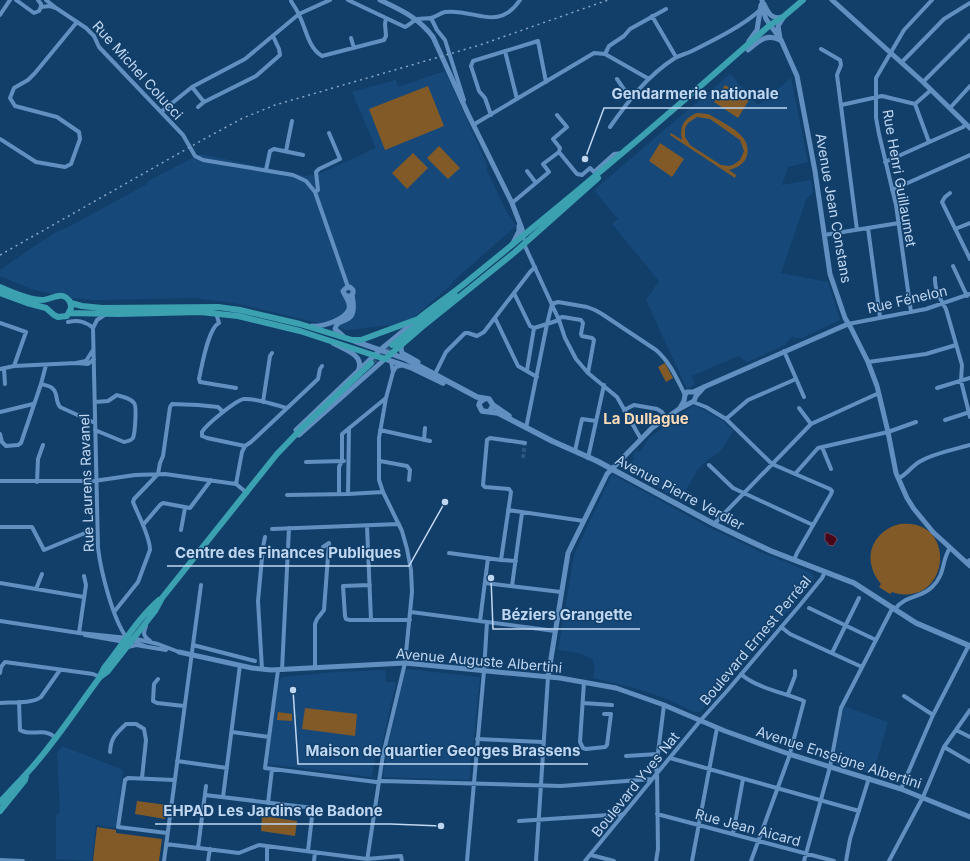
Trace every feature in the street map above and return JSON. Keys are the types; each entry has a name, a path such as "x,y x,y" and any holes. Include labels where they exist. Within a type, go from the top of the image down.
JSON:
{"main road":[{"path":"351,340 361,340 418,319 523,236 595,173 622,153 803,0"},
{"path":"385,359 524,244 745,49"},
{"path":"459,292 488,264"},
{"path":"392,345 459,292 496,267"},
{"path":"2,291 40,300 47,300 62,296 71,303 82,306 102,308 218,307 240,310 300,324 380,350 406,360 435,374 481,401"},
{"path":"2,291 27,303 46,308 58,317 63,317 69,314 216,313 257,320 300,331 403,365 470,397 481,401 489,399 493,405 490,411 486,413 482,411 479,407 481,401"},
{"path":"51,312 50,305 54,298"},
{"path":"69,314 71,303"},
{"path":"125,641 150,617 162,598 281,450 302,428 371,363"},
{"name":"Avenue Pierre Verdier","path":"493,405 526,428"},
{"name":"Avenue Pierre Verdier","path":"490,411 498,413 575,452 612,468 714,524 771,551 854,583 924,627 969,645"},
{"path":"0,802 26,774 55,737 101,676 104,668 151,607 162,598"},
{"path":"0,811 25,780 26,774"}],"street":[{"path":"0,16 10,0"},
{"name":"Rue Michel Colucci","path":"16,0 34,13 39,11 41,7 50,6 56,8"},
{"path":"39,0 41,7"},
{"name":"Rue Michel Colucci","path":"46,0 92,34 99,47 183,135 195,156 203,160 266,170"},
{"path":"161,112 192,87 245,59 299,14 330,0"},
{"path":"348,0 405,27 417,19 431,18 444,12 486,17 500,16 515,8 520,0"},
{"path":"380,0 417,19 426,28 437,45 473,125 512,203 519,221 524,244 552,304 565,338 576,359 588,373 617,397 641,439"},
{"path":"832,0 924,82 968,126"},
{"name":"Rue Henri Guillaumet","path":"911,312 898,223 876,118 876,78 904,30 932,0"},
{"path":"291,1 299,14 311,45 317,53 322,56 384,40 386,36 386,18"},
{"path":"762,1 771,17 778,19 783,17"},
{"path":"745,49 757,30 762,1"},
{"name":"Avenue Jean Constans","path":"762,1 764,13 771,27 781,40"},
{"path":"902,62 944,19 970,3"},
{"path":"605,54 609,46 624,36 630,29 666,9"},
{"path":"610,127 630,98 649,79 676,57 691,51 751,18 760,10"},
{"path":"652,16 676,57"},
{"name":"Avenue Jean Constans","path":"783,17 778,26 781,40 797,76 815,171 830,274 848,324 868,362 879,393 896,473 904,492 914,509 933,532 969,563"},
{"path":"431,18 437,30 445,40 468,114"},
{"path":"751,18 758,22"},
{"path":"0,139 36,162 65,167 70,164 80,139 79,132 57,117 15,106 10,98 14,88 28,80 35,73 77,22"},
{"path":"924,82 970,35"},
{"path":"198,107 204,102 256,76 280,55 273,36"},
{"path":"745,49 769,37 781,40"},
{"path":"351,38 354,48"},
{"path":"491,115 485,98 479,91 471,66 473,61 538,42 546,82"},
{"path":"821,49 840,60 841,65 837,74 857,230"},
{"path":"504,51 516,99"},
{"path":"473,125 591,54 605,54 649,79"},
{"path":"617,79 630,98"},
{"path":"950,108 970,86"},
{"path":"192,87 204,102"},
{"path":"916,104 932,90"},
{"path":"841,104 882,96 916,104"},
{"path":"916,104 929,142"},
{"path":"557,115 567,127 553,138 560,148 559,152 577,174 582,175 590,168 595,173"},
{"path":"286,151 292,121"},
{"path":"885,162 968,126"},
{"path":"315,192 318,190 316,172 319,169 340,159 329,133"},
{"path":"303,155 274,149 270,151 266,170 298,177 306,181 315,192 348,287 344,289 344,294 350,295"},
{"path":"512,203 549,172 543,164 559,152"},
{"path":"892,190 970,155"},
{"path":"527,171 536,183"},
{"path":"950,193 942,202 970,259"},
{"path":"519,221 522,225 528,228 535,225"},
{"path":"513,243 519,231 519,221"},
{"path":"824,235 898,223"},
{"path":"955,229 970,223"},
{"path":"868,228 880,317"},
{"path":"952,266 968,295"},
{"path":"402,344 402,353 435,374 446,352 464,334 468,333 476,336 482,334 535,267"},
{"path":"935,278 935,282 946,309 962,365 961,381 970,414 945,420"},
{"path":"514,293 530,326 534,328"},
{"path":"300,324 320,326 342,317 349,309 350,295"},
{"path":"350,295 354,306 354,312 351,317 338,323 335,330 351,340"},
{"name":"Rue Fénelon","path":"848,324 911,312 968,295"},
{"path":"552,304 558,302 587,307 602,314 659,352 669,364 690,396 726,418 772,464 832,491 794,560"},
{"path":"526,428 552,304"},
{"path":"216,313 219,322 211,331 199,378 200,382 236,388"},
{"path":"69,314 70,318 74,321"},
{"path":"68,322 74,321 88,323 93,328 97,320 106,314"},
{"path":"534,328 563,317 581,320 583,323 582,336 592,338 594,340 588,373"},
{"path":"495,318 518,366 537,377"},
{"path":"281,450 301,424 374,355 418,319"},
{"path":"0,323 26,332 14,366"},
{"path":"536,861 540,819 543,742 548,677 568,553 607,474 652,428 679,409 690,396 704,387 848,324"},
{"name":"Rue Laurens Ravanel","path":"93,328 98,548 100,562 114,612 125,641"},
{"path":"527,370 534,328"},
{"path":"327,340 353,354 358,359 360,367 357,372"},
{"path":"868,362 926,354 956,345"},
{"path":"76,364 86,361 94,350"},
{"path":"784,351 804,398"},
{"path":"263,402 270,356 272,353"},
{"path":"6,384 2,369 14,366 84,364 94,359"},
{"path":"281,450 385,359"},
{"path":"367,860 383,755 405,663 412,592 411,570 407,549 399,524 383,492 379,480 379,438 392,372 391,361"},
{"path":"0,434 2,442 6,446 18,445 20,443 41,384 46,365"},
{"path":"392,372 396,367 403,365"},
{"path":"236,484 242,452 245,446 318,379 322,366"},
{"path":"937,388 970,378"},
{"path":"726,418 751,398 796,379"},
{"path":"41,384 53,389 56,392 57,403 60,407 95,423"},
{"path":"588,458 604,385"},
{"path":"714,524 811,424 879,393"},
{"path":"95,402 108,401 117,396 131,400 136,406 133,438 129,441 124,442 95,430"},
{"path":"339,494 339,467 342,462 342,434 386,398"},
{"path":"245,446 207,438 202,436 202,432 204,428 224,412 244,399 287,408"},
{"path":"0,412 33,404"},
{"path":"114,612 138,582 150,550 143,525 133,502 134,499 158,474 163,456 170,407 172,404 198,405 218,408 224,412"},
{"path":"624,410 634,405 657,409 662,412 666,418"},
{"path":"799,408 811,424"},
{"path":"575,452 582,419 596,422"},
{"path":"795,474 818,448 888,432 916,422"},
{"path":"348,494 350,428"},
{"path":"424,440 425,428"},
{"path":"380,430 430,441"},
{"path":"501,560 510,490 482,485 487,440 490,438 525,443"},
{"path":"37,482 38,459 43,445"},
{"path":"899,478 904,476 924,459 970,445"},
{"path":"822,447 831,469"},
{"path":"306,462 349,461"},
{"path":"380,462 407,466 410,470 409,480"},
{"path":"709,465 733,488 813,525"},
{"path":"0,481 96,481 135,475 158,474 236,484 247,493"},
{"path":"143,525 163,503 190,508 211,480"},
{"path":"287,495 383,492"},
{"path":"181,530 185,508"},
{"path":"508,510 584,521"},
{"path":"512,586 522,513"},
{"path":"272,529 399,524"},
{"path":"367,526 371,620"},
{"path":"0,527 32,527 44,550 85,533"},
{"path":"289,528 280,670 265,768 379,782 382,780 561,786 652,779"},
{"path":"262,670 258,601 265,537"},
{"path":"315,668 315,624 324,610 325,605 329,543 323,547"},
{"path":"804,861 830,767 841,708 894,608 900,602 921,595 932,588 942,574 946,555 950,548"},
{"path":"449,553 516,561"},
{"path":"480,621 488,558"},
{"name":"Boulevard Ernest Perréal","path":"700,721 781,627 822,578 825,572"},
{"path":"36,589 42,574"},
{"path":"79,633 86,585 84,576"},
{"path":"0,583 84,597"},
{"path":"485,583 561,592"},
{"path":"370,584 343,586 346,619 410,620"},
{"path":"164,861 201,585"},
{"path":"832,654 859,598"},
{"path":"809,608 876,640"},
{"path":"411,612 555,631"},
{"path":"150,617 143,633 145,638 166,648"},
{"path":"0,621 166,648 179,652"},
{"path":"466,861 484,671 487,622"},
{"path":"781,627 788,633 862,667"},
{"path":"125,641 158,644"},
{"path":"125,641 134,645 179,652"},
{"path":"125,641 143,646"},
{"path":"193,645 255,661"},
{"path":"901,788 933,715 969,645"},
{"name":"Avenue Auguste Albertini","path":"179,652 262,670 405,663 548,677 616,688 664,705 700,721"},
{"path":"0,674 0,667 5,662 101,676"},
{"path":"223,797 240,665"},
{"path":"0,703 38,699 60,670"},
{"path":"788,694 795,676 795,671"},
{"path":"741,674 755,683 804,700 778,788 751,861"},
{"path":"158,678 154,684 153,700 157,703 184,706"},
{"path":"584,682 580,742 583,748 586,749 607,746 611,714 604,714"},
{"path":"904,696 933,715"},
{"path":"19,702 20,730 26,733 46,732 55,737"},
{"path":"582,703 612,705"},
{"path":"656,861 658,849 656,768 664,705"},
{"path":"889,861 924,797 944,747 969,712"},
{"name":"Avenue Enseigne Albertini","path":"700,721 789,754 901,788 970,817"},
{"name":"Boulevard Yves Nat","path":"586,861 700,721"},
{"path":"110,752 111,743 116,734 126,724 136,724 144,729 146,740 142,778"},
{"path":"692,861 717,728"},
{"path":"956,730 970,737"},
{"path":"232,732 269,737"},
{"path":"478,739 543,742"},
{"path":"944,747 970,762"},
{"path":"626,756 658,754"},
{"path":"670,758 859,810"},
{"path":"177,761 227,768"},
{"path":"268,803 272,769"},
{"path":"167,833 118,827 125,780 128,778 142,778 174,780"},
{"path":"846,861 850,839 869,778"},
{"path":"732,834 744,779"},
{"path":"198,848 206,786"},
{"path":"205,795 313,808 308,851"},
{"path":"519,820 624,814"},
{"name":"Rue Jean Aicard","path":"657,814 834,861"},
{"path":"166,844 239,853 259,845 367,860 401,856 402,861"},
{"path":"267,846 267,861"},
{"path":"208,861 210,849"},
{"path":"314,861 315,852"},
{"path":"591,855 598,859 614,861"},
{"path":"0,860 22,861"}],"shaded area":[{"path":"445,71 488,167 486,168 506,211 516,226 411,320 400,324 347,330 239,304 195,298 97,300 72,298 31,289 0,276 0,270 60,230 65,229 147,184 148,181 200,154 305,176 319,174 376,148 352,92 396,80 398,87"},
{"path":"730,74 758,105 791,78 808,162 788,167 782,185 811,180 813,192 806,200 781,273 828,282 840,320 802,338 792,336 785,345 747,362 738,356 692,376 695,385 687,389 646,300 659,281 612,224 618,219 594,190"},
{"path":"725,85 749,100 738,118 714,102"},
{"path":"428,86 444,126 385,150 369,109"},
{"path":"697,113 708,114 731,127 743,137 748,150 746,158 739,166 729,170 736,175 735,178 670,135 671,133 682,140 682,127 686,120","holes":["697,117 710,119 740,140 744,151 740,160 733,165 721,165 690,145 685,137 685,128 688,123"]},
{"path":"660,143 684,159 672,177 649,161"},
{"path":"439,146 460,168 448,179 427,158"},
{"path":"413,153 428,168 407,189 392,173"},
{"path":"665,363 673,378 666,382 658,367"},
{"path":"693,406 696,406 723,421 733,431 720,452 710,458 698,469 680,500 627,470 634,458 633,456 636,450 640,452 649,438"},
{"path":"612,474 710,528 761,552 812,573 814,577 813,581 792,607 700,712 694,712 667,699 638,689 593,678 595,666 592,659 579,653 558,650 574,555"},
{"path":"900,524 919,526 932,534 939,547 940,562 935,577 926,588 911,594 892,592 890,594 879,587 881,584 871,566 872,548 876,540 882,533"},
{"path":"825,533 836,537 837,540 833,546 828,545 825,541"},
{"path":"407,669 479,677 469,780 384,777 386,755 405,671"},
{"path":"385,670 386,682 396,682 381,749 376,751 372,777 268,764 278,682 282,677 335,672"},
{"path":"844,706 888,723 873,772 869,773 836,764 834,761"},
{"path":"305,708 357,714 355,736 302,729"},
{"path":"278,712 292,714 292,721 277,720"},
{"path":"62,746 123,770 116,828 96,825 92,861 56,859 56,815 58,815 60,810 57,753"},
{"path":"137,801 167,805 165,819 135,814"},
{"path":"262,816 297,821 295,836 261,831"},
{"path":"97,827 116,830 116,833 162,839 159,861 93,861"}],"tunnel":[{"path":"371,363 392,345"},
{"path":"523,458 525,443"}],"railway":[{"path":"0,255 243,118 275,105 480,45 608,0"}],"place":[{"name":"Gendarmerie nationale","path":"585,159"},
{"name":"Centre des Finances Publiques","path":"445,502"},
{"name":"Béziers Grangette","path":"491,578"},
{"name":"Maison de quartier Georges Brassens","path":"293,690"},
{"name":"EHPAD Les Jardins de Badone","path":"441,826"}],"district":[{"name":"La Dullague","path":"646,418"}]}
